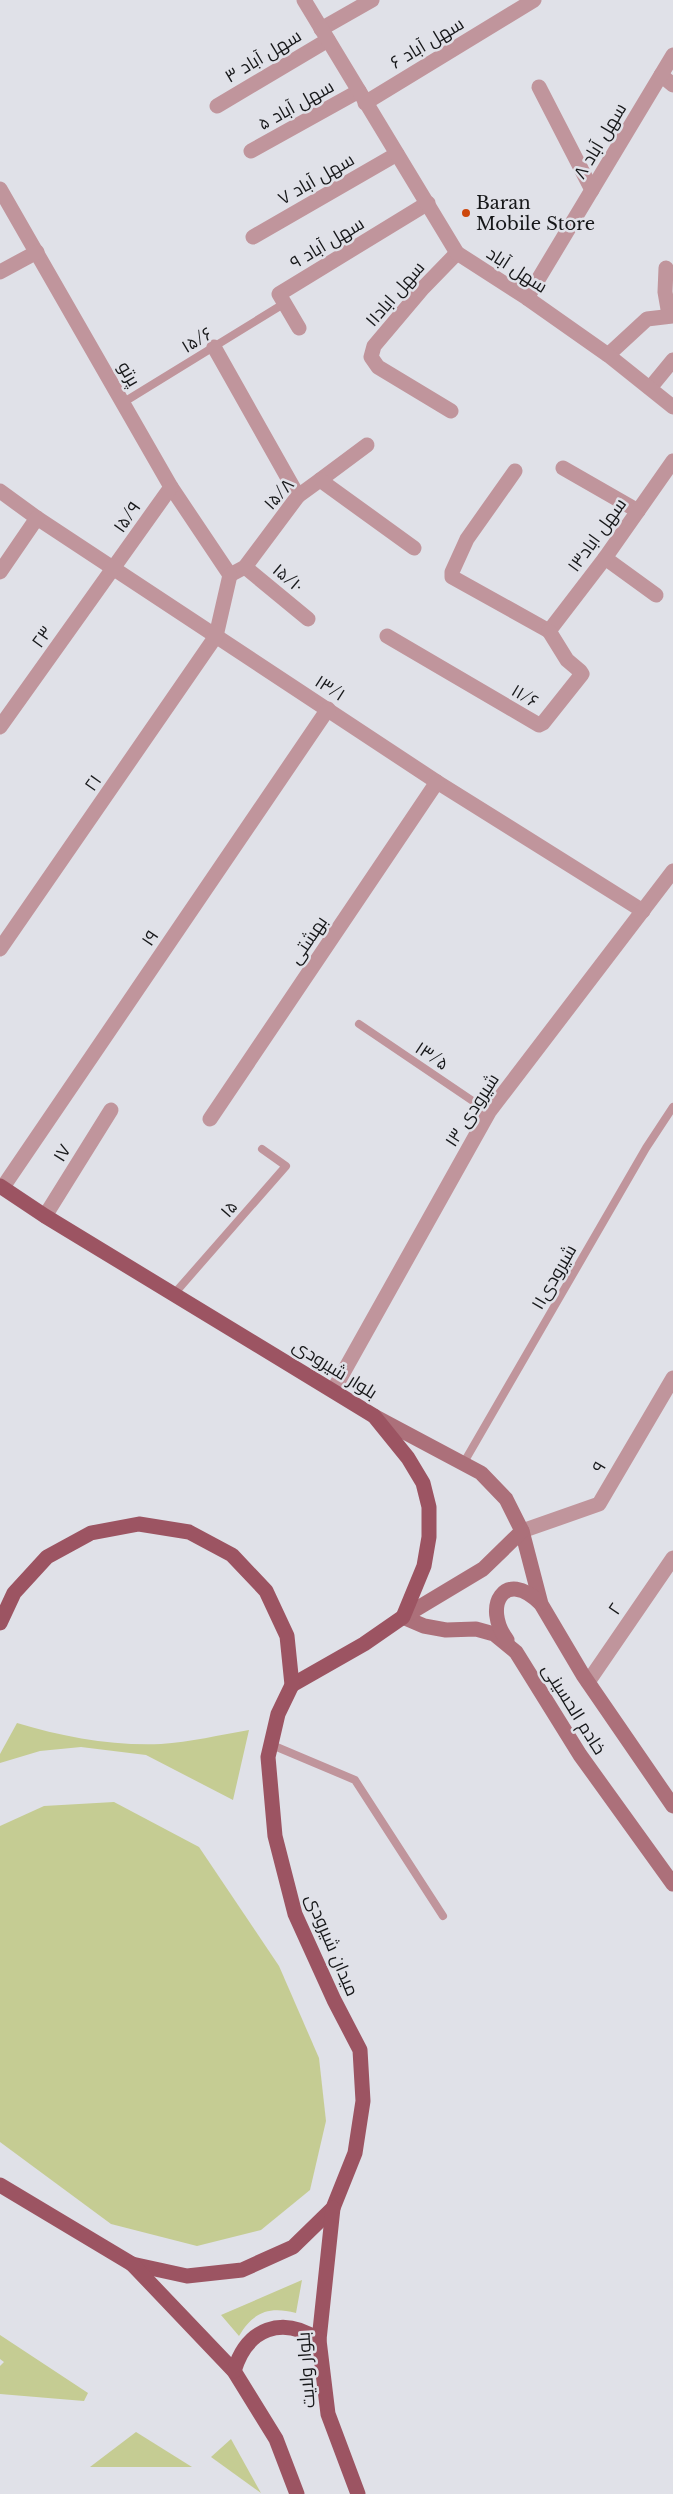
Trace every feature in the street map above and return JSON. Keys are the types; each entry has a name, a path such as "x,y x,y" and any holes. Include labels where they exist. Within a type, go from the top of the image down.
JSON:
{"main road":[{"name":"بلوار شیرودی","path":"2,1186 45,1216 334,1389 374,1416 408,1458 423,1483 430,1507 430,1537 424,1566 403,1617"},
{"name":"خادم الحسینی","path":"374,1416 481,1473 506,1499 522,1531 541,1604 588,1682 673,1806"},
{"path":"0,1623 14,1593 47,1557 91,1533 140,1524 189,1532 232,1555 266,1591 287,1636 292,1685 364,1644 403,1617 483,1569 522,1531"},
{"path":"516,1652 498,1628 496,1612 498,1600 505,1591 517,1589 530,1593 541,1604"},
{"name":"خادم الحسینی","path":"403,1617 424,1626 446,1630 476,1628 494,1634 516,1652 580,1755 673,1884"},
{"name":"میدان شیرودی","path":"0,2185 132,2264 187,2276 242,2270 293,2247 334,2208 355,2153 363,2101 360,2050 334,2000 296,1914 275,1836 268,1757 278,1714 292,1685"},
{"name":"بلوار ولایت","path":"334,2208 319,2340 328,2414 358,2494"},
{"path":"132,2264 234,2371 276,2439 297,2494"},
{"path":"234,2371 238,2356 248,2343 260,2333 275,2328 291,2327 306,2331 319,2340"}],"street":[{"name":"سهل آباد","path":"304,0 457,254 528,298 608,354 673,406"},
{"name":"سهل آباد ۳","path":"217,106 372,0"},
{"name":"سهل آباد ۶","path":"362,97 534,0"},
{"name":"سهل آباد ۸","path":"528,298 673,55"},
{"path":"661,75 673,85"},
{"path":"539,87 592,190"},
{"name":"سهل آباد ۵","path":"251,151 362,97"},
{"name":"سهل آباد ۷","path":"253,237 397,154"},
{"name":"پرتو","path":"2,198 124,402 170,487 230,575"},
{"name":"سهل آباد ۹","path":"285,303 279,294 428,203"},
{"path":"0,272 36,252"},
{"name":"سهل اباد۱۱","path":"451,411 378,366 371,356 374,346 423,288 457,254"},
{"path":"608,354 646,319 671,316 665,292 666,268"},
{"path":"285,303 299,328"},
{"path":"214,347 298,496"},
{"path":"650,388 673,360"},
{"path":"320,480 367,444"},
{"name":"سهل اباد۱۳","path":"548,631 605,558 673,461"},
{"path":"564,468 638,512"},
{"path":"516,471 468,539 452,572 452,577 548,631"},
{"name":"۱۵/۸","path":"230,575 245,567 298,496 320,480 414,548"},
{"name":"۱۵/۹","path":"114,568 170,487"},
{"name":"۱۳/۱","path":"0,491 37,518 437,782 643,911"},
{"path":"0,572 37,518"},
{"path":"605,558 656,596"},
{"name":"۱۵/۱۰","path":"245,567 308,618"},
{"name":"۲۳","path":"0,727 114,568"},
{"path":"216,636 230,575"},
{"name":"۱۱/۶","path":"387,636 540,725 582,674 567,660 548,631"},
{"name":"۲۱","path":"0,949 216,636"},
{"name":"۱۹","path":"2,1186 328,709"},
{"name":"بهشتی","path":"210,1119 437,782"},
{"name":"شیرودی ۱۳","path":"334,1389 489,1112 673,871"},
{"name":"۱۷","path":"45,1216 111,1110"},
{"name":"۹","path":"522,1531 599,1504 673,1378"},
{"name":"۲","path":"588,1682 673,1558"}],"lane":[{"name":"۱۵/۶","path":"124,402 285,303"},
{"name":"۱۳/۵","path":"359,1024 489,1112"},
{"name":"۱۱شیرودی","path":"463,1464 646,1148 673,1107"},
{"name":"۱۵","path":"174,1294 286,1166 262,1149"},
{"path":"272,1745 354,1780 443,1916"}],"green space":[{"path":"17,1723 88,1740 125,1744 183,1742 249,1730 233,1800 146,1755 81,1747 40,1751 0,1763 0,1754"},
{"path":"114,1802 199,1847 279,1966 319,2058 326,2121 310,2190 261,2230 197,2246 111,2224 0,2142 0,1826 44,1806"},
{"path":"302,2280 296,2313 278,2310 263,2313 250,2321 239,2336 221,2315"},
{"path":"0,2335 88,2393 84,2401 0,2394 0,2366 4,2362 0,2359"},
{"path":"136,2432 192,2467 90,2467"},
{"path":"231,2439 261,2493 211,2457"}],"place":[{"name":"Baran Mobile Store","path":"466,213"}]}
